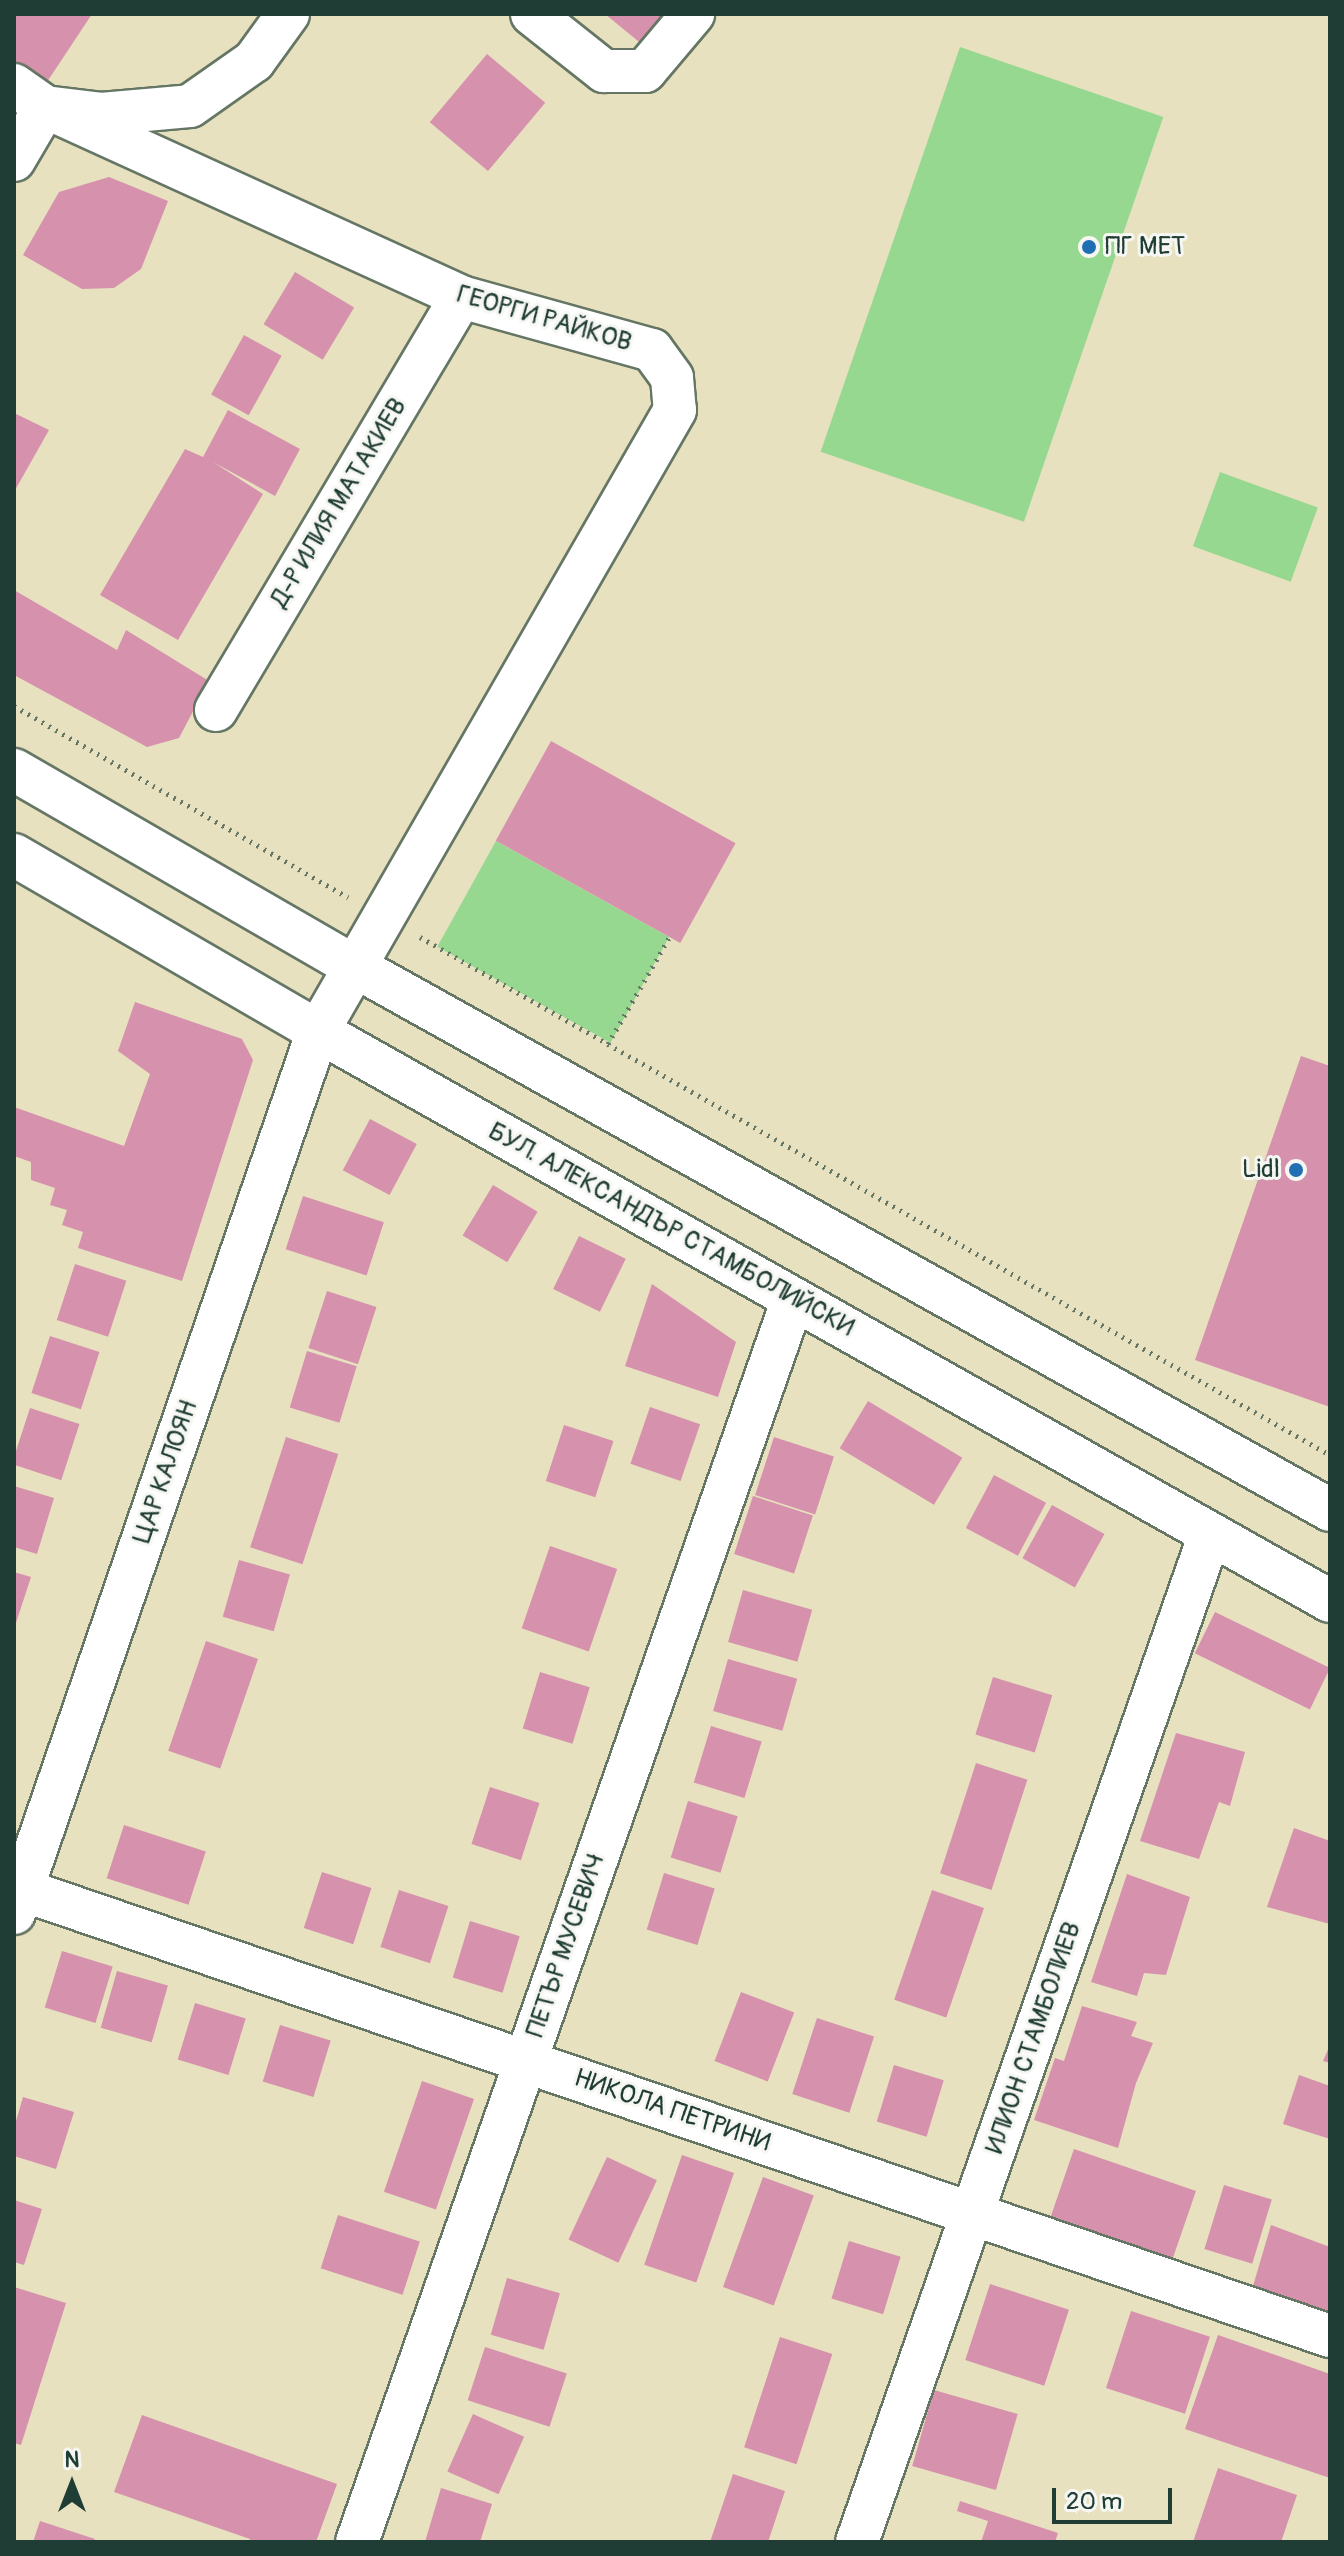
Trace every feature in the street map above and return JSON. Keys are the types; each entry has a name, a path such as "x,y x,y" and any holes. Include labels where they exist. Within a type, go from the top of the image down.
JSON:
{"street":[{"path":"14,160 30,96 101,114 190,106 254,61 288,14"},
{"path":"532,14 604,71 645,71 693,14"},
{"name":"ГЕОРГИ РАЙКОВ","path":"30,96 461,297 652,350 672,378 675,410 386,918 354,966"},
{"name":"Д-Р ИЛИЯ МАТАКИЕВ","path":"216,710 461,297"},
{"path":"14,770 354,966 1330,1510"},
{"name":"БУЛ. АЛЕКСАНДЪР СТАМБОЛИЙСКИ","path":"14,855 318,1031 1330,1601"},
{"name":"ЦАР КАЛОЯН","path":"17,1897 318,1031 354,966"},
{"name":"ПЕТЪР МУСЕВИЧ","path":"357,2542 793,1299"},
{"name":"ИЛИОН СТАМБОЛИЕВ","path":"857,2542 1210,1534"},
{"name":"НИКОЛА ПЕТРИНИ","path":"17,1897 526,2061 1330,2336"}],"path":[{"path":"14,706 1330,1455"},
{"path":"608,1044 670,936"}],"green space":[{"path":"960,47 1163,117 1024,522 821,452"},
{"path":"1220,472 1318,508 1291,582 1193,546"},
{"path":"496,841 669,937 611,1043 437,947"}],"building":[{"path":"14,14 92,14 41,91 14,73"},
{"path":"605,14 670,14 644,46"},
{"path":"487,54 545,103 488,171 430,122"},
{"path":"109,177 168,201 141,269 114,288 82,289 23,255 59,192"},
{"path":"295,272 354,308 323,360 264,324"},
{"path":"244,335 282,356 249,415 211,394"},
{"path":"228,410 300,449 275,496 213,462 263,494 178,640 100,595 185,449 203,457"},
{"path":"14,413 49,430 14,492"},
{"path":"14,590 117,650 126,630 209,681 179,738 147,747 14,675"},
{"path":"551,741 736,843 680,943 496,841"},
{"path":"135,1002 242,1039 253,1060 182,1281 78,1248 83,1232 62,1225 67,1210 50,1205 55,1188 31,1180 31,1162 14,1156 14,1107 124,1146 150,1074 118,1051"},
{"name":"Lidl","path":"1301,1056 1330,1066 1330,1407 1195,1360"},
{"path":"370,1119 417,1144 390,1195 343,1170"},
{"path":"493,1185 538,1212 507,1262 463,1236"},
{"path":"303,1196 384,1222 367,1276 286,1249"},
{"path":"579,1236 626,1259 600,1312 553,1289"},
{"path":"75,1264 126,1281 108,1337 57,1320"},
{"path":"652,1284 736,1342 718,1397 625,1366"},
{"path":"327,1291 376,1307 358,1364 308,1348"},
{"path":"50,1336 99,1352 81,1409 31,1393"},
{"path":"307,1351 357,1366 339,1423 290,1407"},
{"path":"868,1401 962,1458 934,1505 840,1448"},
{"path":"650,1407 700,1424 681,1481 630,1464"},
{"path":"30,1408 79,1424 61,1480 14,1465"},
{"path":"564,1425 613,1441 595,1497 546,1481"},
{"path":"286,1437 338,1454 302,1564 250,1547"},
{"path":"774,1437 834,1456 815,1514 755,1495"},
{"path":"994,1475 1046,1503 1018,1556 966,1528"},
{"path":"14,1486 54,1498 37,1554 14,1547"},
{"path":"753,1496 813,1515 794,1573 734,1554"},
{"path":"1052,1505 1104,1534 1075,1587 1022,1558"},
{"path":"550,1546 617,1569 589,1651 522,1628"},
{"path":"239,1560 290,1575 274,1631 223,1617"},
{"path":"14,1572 31,1577 15,1626 14,1626"},
{"path":"743,1590 812,1610 797,1662 728,1642"},
{"path":"1215,1612 1330,1668 1310,1709 1195,1653"},
{"path":"206,1641 258,1659 220,1769 168,1751"},
{"path":"728,1659 797,1679 782,1731 713,1711"},
{"path":"540,1672 590,1687 572,1744 523,1728"},
{"path":"993,1677 1052,1695 1035,1753 975,1734"},
{"path":"711,1726 762,1741 744,1798 694,1782"},
{"path":"1176,1733 1245,1752 1230,1806 1219,1802 1199,1859 1140,1841"},
{"path":"976,1763 1027,1780 992,1890 940,1873"},
{"path":"490,1787 539,1803 521,1860 471,1844"},
{"path":"688,1801 738,1816 720,1873 671,1857"},
{"path":"124,1825 206,1852 188,1905 107,1878"},
{"path":"1294,1828 1330,1841 1330,1924 1267,1907"},
{"path":"322,1872 371,1888 353,1944 304,1928"},
{"path":"664,1873 715,1888 697,1945 647,1929"},
{"path":"1127,1874 1190,1897 1166,1975 1144,1973 1137,1996 1091,1982"},
{"path":"399,1890 448,1906 430,1963 380,1947"},
{"path":"932,1890 984,1908 946,2018 894,2000"},
{"path":"470,1921 520,1936 502,1993 453,1977"},
{"path":"62,1951 113,1966 95,2023 45,2007"},
{"path":"117,1971 168,1986 152,2042 101,2028"},
{"path":"741,1992 794,2012 768,2082 714,2061"},
{"path":"195,2003 246,2018 228,2075 178,2059"},
{"path":"1082,2006 1137,2022 1131,2036 1153,2043 1136,2083 1118,2148 1034,2120 1055,2058 1064,2061"},
{"path":"817,2018 874,2037 849,2113 792,2094"},
{"path":"280,2025 331,2040 313,2097 263,2081"},
{"path":"1330,2045 1330,2063 1323,2061"},
{"path":"894,2065 944,2080 926,2137 877,2121"},
{"path":"1299,2075 1330,2086 1330,2139 1283,2124"},
{"path":"422,2081 474,2099 436,2210 384,2192"},
{"path":"23,2097 74,2112 56,2169 14,2156 14,2128"},
{"path":"1074,2149 1196,2191 1172,2260 1050,2218"},
{"path":"682,2155 734,2173 696,2283 644,2265"},
{"path":"607,2157 657,2180 618,2263 569,2239"},
{"path":"763,2177 814,2195 774,2305 723,2287"},
{"path":"1224,2185 1272,2200 1252,2264 1204,2249"},
{"path":"14,2200 42,2209 24,2265 14,2262"},
{"path":"338,2215 420,2242 402,2295 321,2268"},
{"path":"1271,2225 1330,2247 1330,2312 1253,2286"},
{"path":"849,2241 901,2257 883,2314 831,2298"},
{"path":"507,2278 560,2293 544,2350 491,2335"},
{"path":"990,2284 1069,2310 1044,2386 965,2360"},
{"path":"14,2287 66,2303 21,2445 14,2443"},
{"path":"1131,2311 1210,2337 1185,2414 1106,2388"},
{"path":"1218,2335 1330,2374 1330,2478 1185,2429"},
{"path":"780,2337 832,2354 796,2464 744,2447"},
{"path":"485,2347 567,2374 549,2427 468,2400"},
{"path":"934,2390 1018,2414 996,2490 912,2466"},
{"path":"473,2414 524,2437 499,2494 447,2472"},
{"path":"142,2415 337,2484 316,2542 249,2542 250,2539 114,2492"},
{"path":"1218,2468 1297,2495 1281,2542 1193,2542"},
{"path":"733,2474 785,2491 768,2542 710,2542"},
{"path":"441,2488 492,2504 480,2542 425,2542"},
{"path":"960,2501 1058,2533 1055,2542 981,2542 988,2521 957,2511"},
{"path":"40,2521 95,2539 94,2542 33,2542"}],"place":[{"name":"ПГ МЕТ","path":"1089,247"},
{"name":"Lidl","path":"1296,1170"}]}
